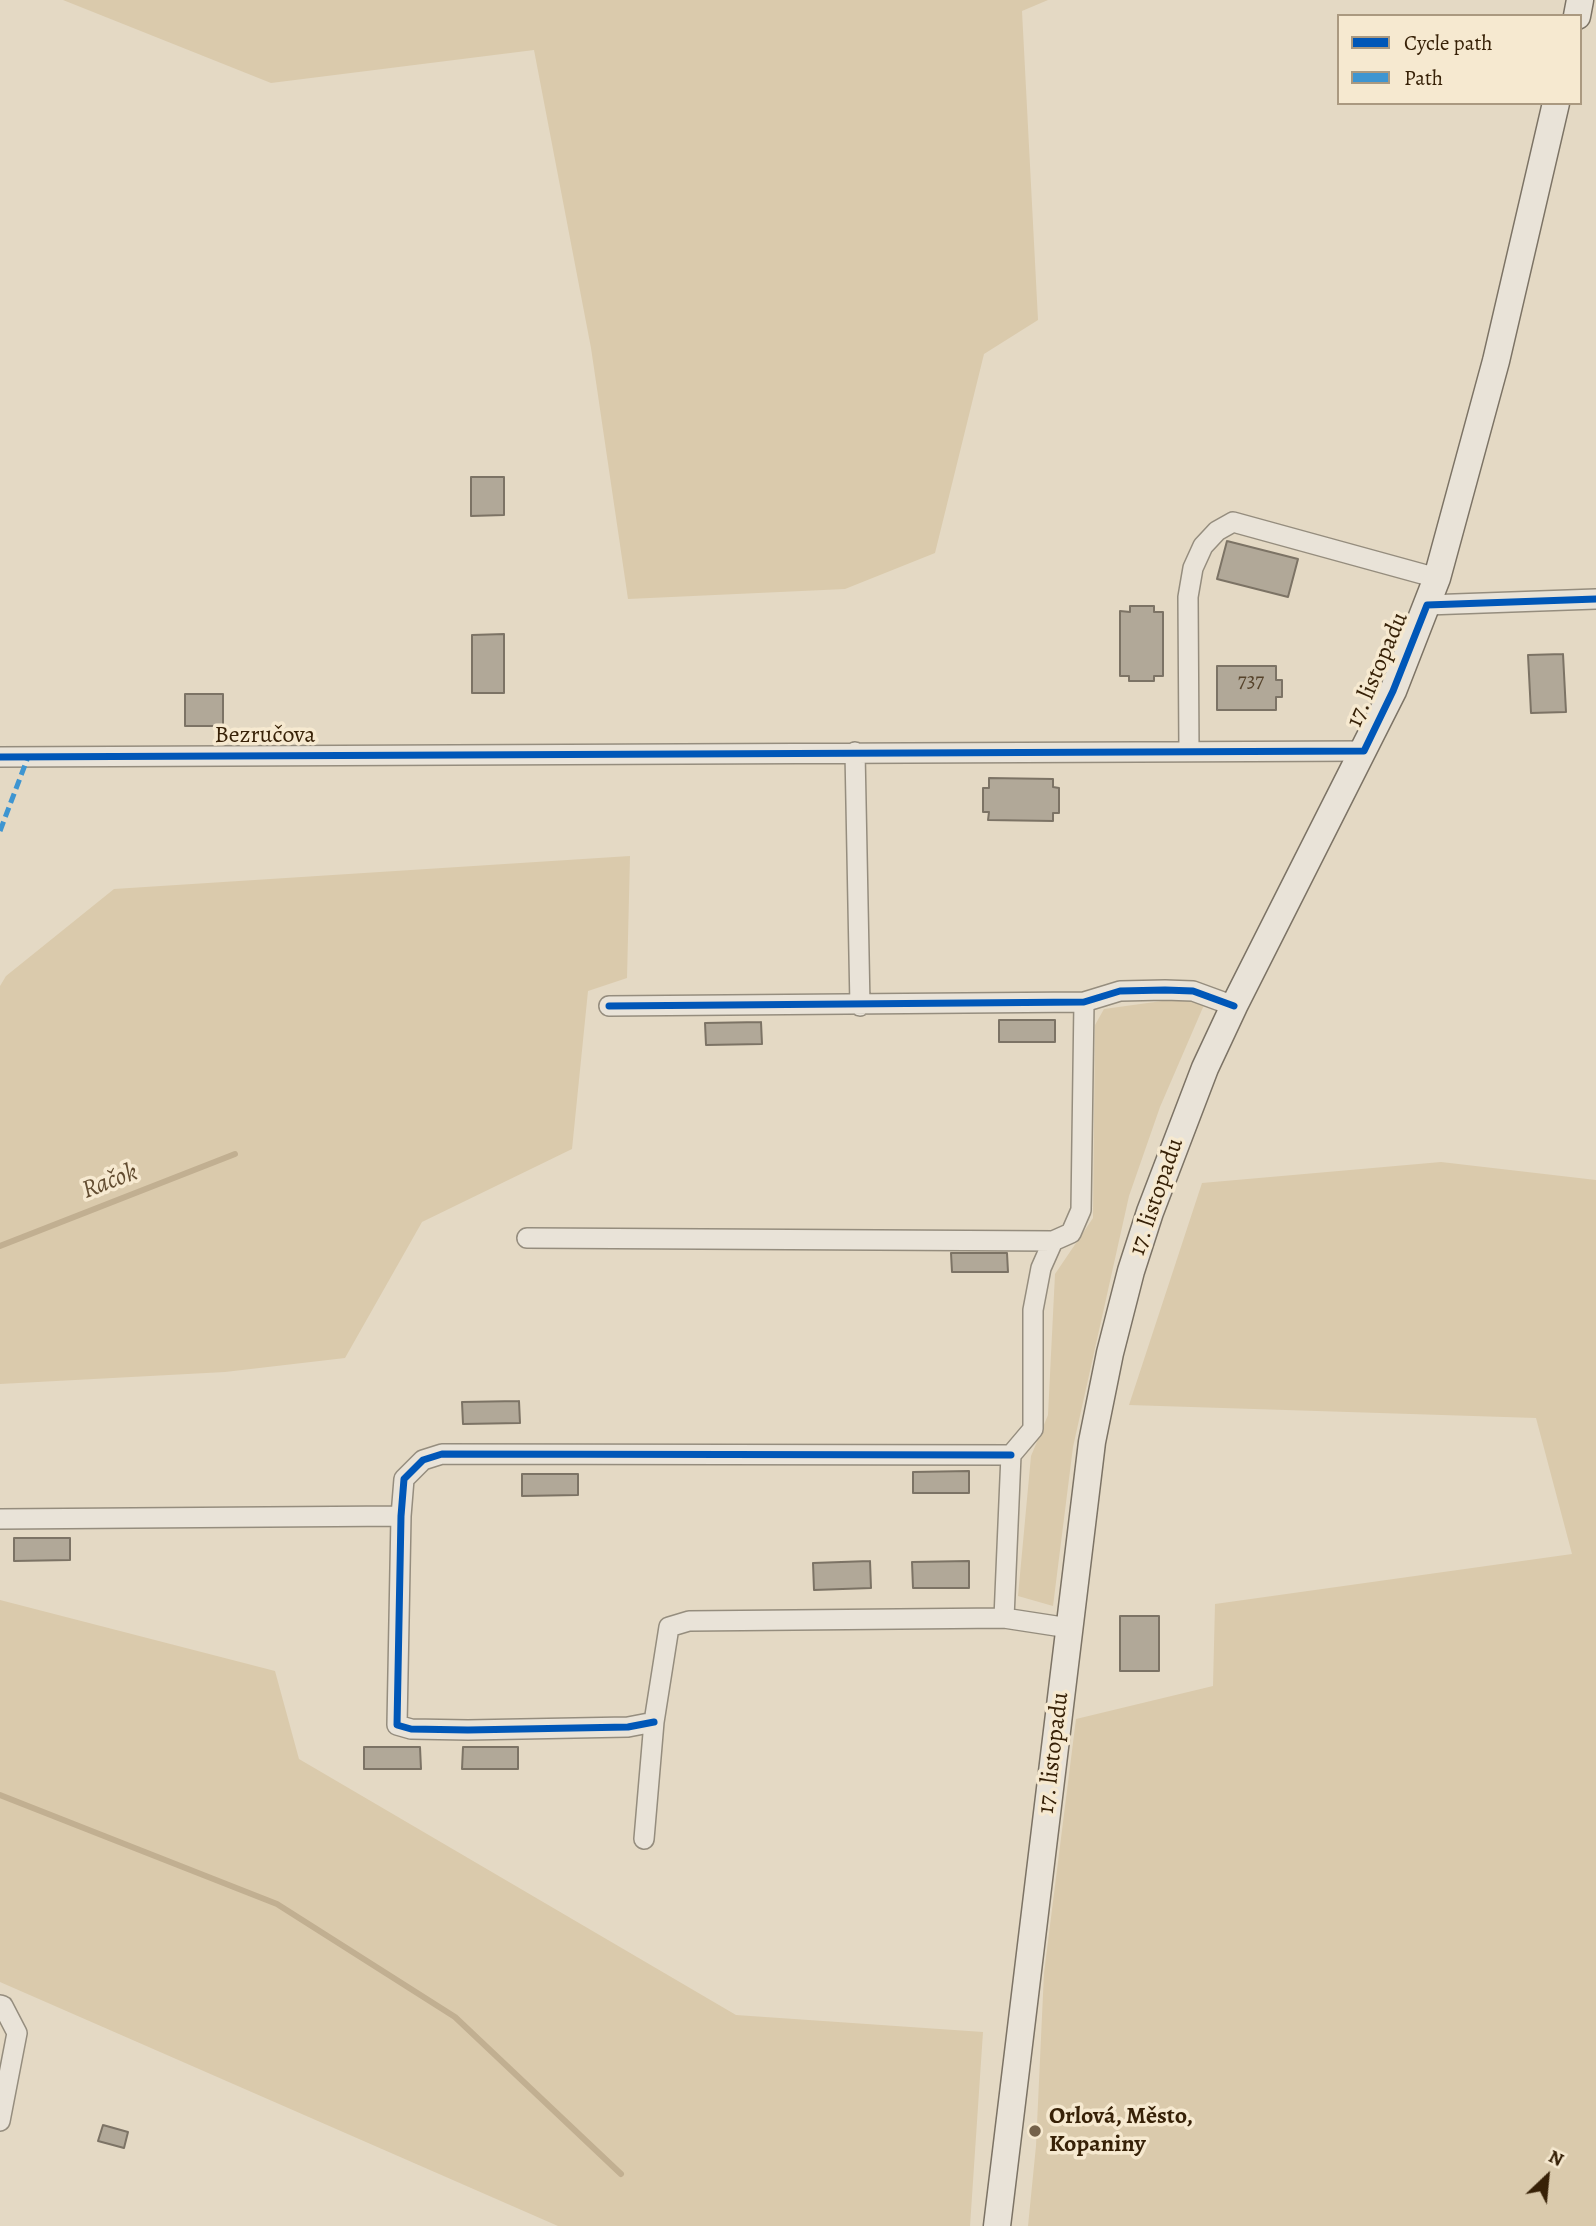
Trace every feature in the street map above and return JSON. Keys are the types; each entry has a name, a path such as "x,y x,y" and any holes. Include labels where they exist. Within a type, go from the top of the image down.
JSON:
{"main road":[{"name":"17. listopadu","path":"997,2226 1092,1442 1110,1353 1131,1271 1171,1152 1205,1068 1393,691 1437,578 1496,360 1556,105"}],"street":[{"path":"1189,752 1188,597 1193,568 1203,546 1217,531 1233,522 1437,578"},
{"path":"1427,605 1596,599"},
{"name":"Bezručova","path":"0,757 1364,751"},
{"path":"855,752 860,1006"},
{"path":"608,1006 860,1006 1084,1002 1120,991 1193,990 1234,1006"},
{"path":"527,1238 1053,1241 1071,1233 1081,1210 1084,1002"},
{"path":"1004,1618 1011,1455 1033,1429 1033,1310 1041,1268 1053,1241"},
{"path":"654,1721 628,1727 468,1730 411,1729 397,1725 404,1479 423,1460 442,1454 1011,1455"},
{"path":"0,1519 401,1516"},
{"path":"644,1839 654,1721 669,1627 689,1621 1004,1618 1069,1628"},
{"path":"0,2006 3,2006 17,2033 0,2121"}],"shaded area":[{"path":"63,0 1048,0 1022,11 1038,320 984,354 935,553 845,589 628,599 591,348 534,50 271,83"},
{"path":"630,856 627,978 588,991 572,1149 422,1222 345,1358 225,1372 0,1384 0,986 6,976 114,889"},
{"path":"1184,998 1204,1005 1160,1107 1129,1196 1073,1447 1053,1606 1018,1596 1031,1456 1048,1415 1055,1274 1093,1218 1095,1025 1104,1009"},
{"path":"1441,1162 1596,1180 1596,2226 1028,2226 1036,2146 1044,1973 1076,1719 1213,1686 1215,1604 1572,1554 1536,1418 1129,1405 1202,1183"},
{"path":"0,1600 275,1671 299,1759 736,2015 983,2032 970,2226 558,2226 0,1982"}],"building":[{"path":"471,477 504,477 504,515 471,516"},
{"path":"1227,541 1298,559 1288,597 1217,579"},
{"path":"1130,606 1154,606 1154,612 1163,612 1163,676 1154,676 1154,681 1129,681 1129,676 1120,676 1120,611 1130,612"},
{"path":"504,634 504,693 472,693 472,635"},
{"path":"1563,654 1566,712 1531,713 1528,655"},
{"path":"1217,666 1276,666 1276,680 1282,680 1282,697 1276,697 1276,710 1217,710"},
{"path":"185,694 223,694 223,726 185,726"},
{"path":"989,778 1053,779 1053,787 1059,788 1059,813 1053,813 1053,821 988,820 989,812 983,812 983,788 989,788"},
{"path":"999,1020 1055,1020 1055,1042 999,1042"},
{"path":"761,1022 762,1044 706,1045 705,1023"},
{"path":"951,1253 1007,1253 1008,1272 952,1272"},
{"path":"519,1401 520,1423 463,1424 462,1402"},
{"path":"969,1471 969,1493 913,1493 913,1472"},
{"path":"522,1474 578,1474 578,1495 522,1496"},
{"path":"14,1538 70,1538 70,1560 14,1561"},
{"path":"870,1561 871,1588 814,1590 813,1563"},
{"path":"969,1561 969,1588 913,1588 912,1562"},
{"path":"1120,1616 1159,1616 1159,1671 1120,1671"},
{"path":"364,1747 420,1747 421,1769 364,1769"},
{"path":"463,1747 518,1747 518,1769 462,1769"},
{"path":"103,2125 128,2132 124,2148 98,2141"}],"waterway":[{"name":"Račok","path":"0,1246 235,1154"},
{"path":"0,1795 277,1904 455,2017 621,2174"}],"marked path":[{"path":"0,831 28,757"}],"cycle path":[{"path":"0,757 1364,751 1393,691 1427,605 1596,599"},
{"path":"609,1006 1084,1002 1120,991 1165,990 1193,991 1234,1006"},
{"path":"654,1722 628,1727 468,1730 411,1729 397,1725 404,1479 423,1460 442,1454 1011,1455"}],"place":[{"name":"Orlová, Město, Kopaniny","path":"1035,2131"}]}
